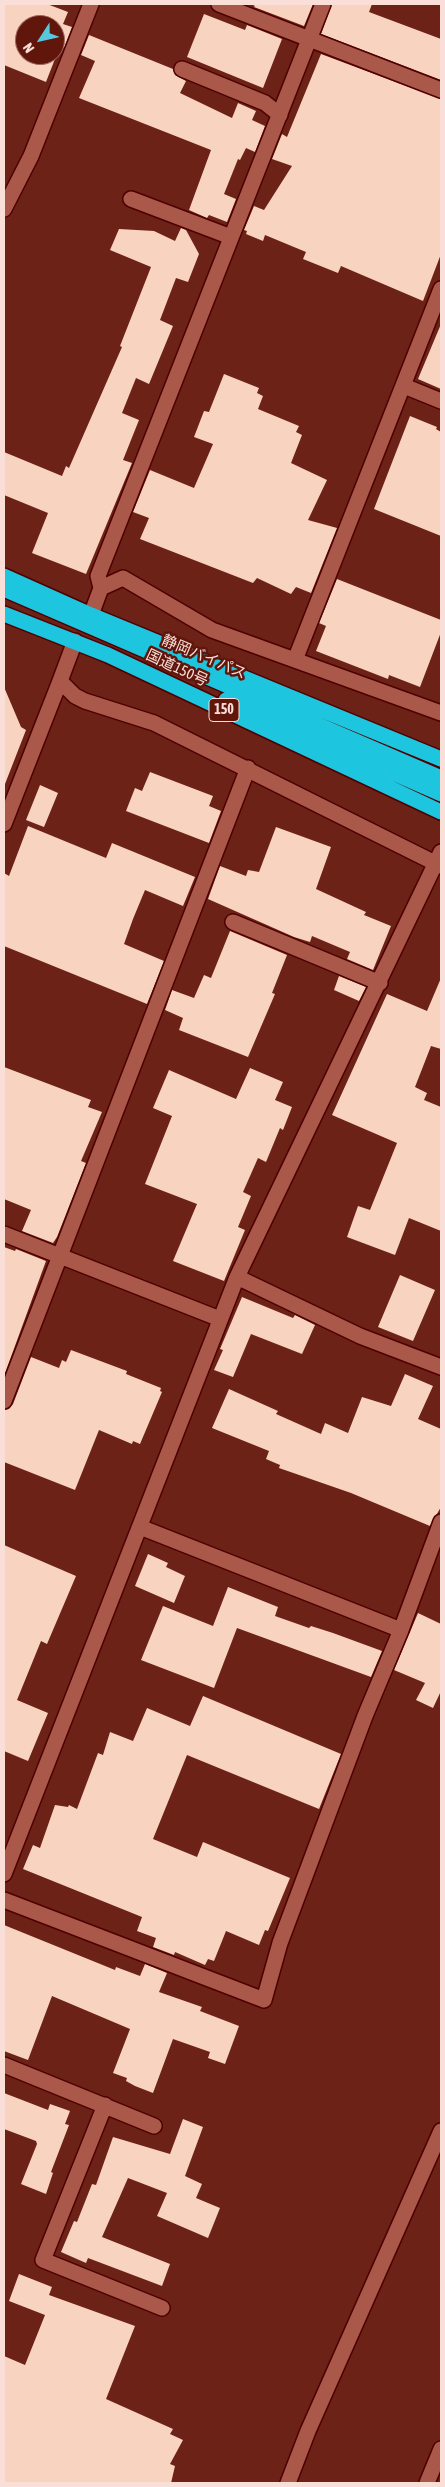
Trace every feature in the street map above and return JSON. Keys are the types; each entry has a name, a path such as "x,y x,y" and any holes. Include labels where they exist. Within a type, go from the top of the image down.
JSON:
{"highway":[{"name":"国道150号","path":"4,576 91,616 441,759"},
{"name":"静岡バイパス","path":"4,589 388,763"},
{"name":"静岡バイパス","path":"4,605 388,763"},
{"name":"国道150号","path":"4,614 75,641 441,812"},
{"name":"150","path":"388,763 441,778"},
{"name":"150","path":"388,763 441,794"}],"street":[{"path":"4,209 31,156 91,4"},
{"path":"219,4 441,90"},
{"path":"101,588 98,576 324,4"},
{"path":"182,69 265,103 280,115"},
{"path":"131,199 231,237"},
{"path":"295,660 404,386 435,323 441,289"},
{"path":"404,386 441,401"},
{"path":"91,616 96,597 101,588 123,578 212,630 441,713"},
{"path":"4,824 75,641"},
{"path":"4,1874 237,1277 440,861 154,723 85,701 75,696 60,681"},
{"path":"4,1401 248,768"},
{"path":"233,922 380,982"},
{"path":"4,1234 220,1319"},
{"path":"237,1277 360,1336 441,1367"},
{"path":"4,1900 264,2000 280,1943 365,1716 401,1630 441,1522"},
{"path":"140,1527 401,1630"},
{"path":"4,2066 154,2126"},
{"path":"104,2105 42,2260 162,2308"},
{"path":"288,2483 308,2431 441,2131"},
{"path":"427,2483 441,2449"}],"building":[{"path":"4,4 47,4 68,12 65,19 65,15 15,15 15,65 53,65 46,82 4,65"},
{"path":"251,4 313,4 304,26 254,7"},
{"path":"332,4 372,4 369,12 441,39 441,80 321,34"},
{"path":"204,14 245,30 247,25 282,39 263,88 187,57"},
{"path":"65,25 72,27 65,45"},
{"path":"89,35 173,69 175,75 186,81 180,93 232,118 238,103 256,111 252,120 265,126 255,152 246,148 240,160 238,159 224,194 236,199 227,222 209,215 207,218 189,210 211,150 79,98 95,61 81,55"},
{"path":"321,54 441,99 441,254 423,301 341,266 338,273 303,259 306,252 265,235 263,241 246,234 247,231 244,230 254,206 264,210 292,166 272,159 282,134 287,137"},
{"path":"181,228 186,230 199,254 188,282 176,278 160,320 173,326 149,384 136,378 122,413 139,420 123,460 132,463 86,574 32,553 48,513 4,495 4,452 62,476 66,466 69,468 122,347 120,346 151,267 110,250 119,229 154,231 175,241"},
{"path":"441,324 441,389 418,379"},
{"path":"224,374 259,388 257,393 263,396 258,409 299,426 296,432 302,435 291,463 327,480 308,520 337,528 311,593 296,587 291,594 257,578 253,583 140,539 149,518 133,512 150,470 194,488 213,444 194,437 204,411 209,412"},
{"path":"410,416 437,427 436,429 441,432 441,536 374,509"},
{"path":"337,579 441,620 441,632 420,687 389,675 388,679 316,651 326,626 319,623"},
{"path":"4,687 21,727 26,730 5,784"},
{"path":"150,772 213,796 209,806 221,811 209,843 126,811 135,788 142,791"},
{"path":"40,785 58,793 44,827 26,820"},
{"path":"28,826 106,858 112,843 195,877 183,906 145,890 133,919 124,944 164,961 147,1004 4,946 4,873 9,876"},
{"path":"276,827 331,847 316,889 366,912 364,915 391,926 373,970 347,959 350,952 312,936 310,942 294,937 208,899 220,866 246,876 248,870 259,872"},
{"path":"230,931 287,955 272,993 275,994 248,1057 179,1030 183,1018 165,1010 172,990 194,998 204,975 211,978"},
{"path":"339,976 366,987 359,1001 334,990"},
{"path":"441,978 441,1049 431,1046 415,1087 427,1093 424,1100 441,1107 441,1231 409,1218 395,1255 347,1237 358,1206 370,1210 397,1143 332,1115 387,994 427,1011"},
{"path":"4,1067 91,1100 88,1107 102,1112 81,1161 86,1163 53,1243 22,1231 31,1210 4,1199"},
{"path":"250,1068 283,1082 275,1100 292,1107 283,1130 280,1128 266,1162 258,1158 243,1192 251,1196 238,1227 245,1230 224,1281 173,1261 197,1204 145,1184 172,1116 153,1108 169,1070 236,1099"},
{"path":"4,1247 15,1251 16,1249 46,1261 4,1376"},
{"path":"400,1275 435,1290 413,1341 378,1327"},
{"path":"242,1297 293,1318 295,1315 315,1325 302,1354 251,1334 233,1377 214,1370 223,1350 220,1349"},
{"path":"71,1350 127,1371 126,1374 161,1388 160,1391 162,1392 140,1444 133,1441 132,1444 99,1430 75,1490 4,1462 4,1410 9,1409 13,1404 31,1357 59,1368 62,1360 66,1362"},
{"path":"405,1374 433,1386 418,1419 441,1429 441,1507 430,1526 351,1493 279,1468 280,1465 266,1459 269,1451 212,1428 229,1389 278,1411 276,1414 321,1434 325,1423 348,1433 362,1397 391,1406"},
{"path":"4,1545 76,1576 47,1644 41,1641 17,1700 48,1713 28,1761 4,1751"},
{"path":"148,1554 168,1563 166,1567 185,1576 174,1603 135,1586"},
{"path":"228,1587 278,1607 275,1616 309,1628 311,1626 333,1633 382,1651 371,1677 237,1628 214,1688 141,1660 163,1606 213,1626"},
{"path":"418,1613 441,1624 441,1691 433,1708 416,1700 425,1683 394,1670"},
{"path":"203,1696 341,1754 319,1809 187,1755 153,1839 197,1857 203,1842 290,1878 268,1931 265,1930 259,1945 226,1931 214,1961 208,1959 205,1965 175,1952 174,1955 153,1947 156,1938 137,1931 142,1917 23,1869 33,1845 40,1848 55,1805 68,1807 69,1805 77,1809 98,1753 103,1755 110,1732 133,1741 147,1708 190,1726"},
{"path":"4,1925 115,1970 116,1967 140,1976 145,1964 167,1973 159,1992 202,2007 200,2011 239,2026 225,2064 208,2058 210,2052 173,2039 153,2093 135,2086 126,2081 127,2078 113,2073 130,2029 52,1996 28,2060 4,2051"},
{"path":"4,2093 48,2110 50,2104 70,2111 65,2124 69,2125 51,2172 53,2173 46,2194 21,2184 37,2144 36,2141 4,2129"},
{"path":"183,2119 203,2127 185,2176 202,2184 196,2198 220,2208 208,2238 157,2216 167,2193 128,2178 102,2237 170,2264 162,2286 88,2258 86,2263 61,2252 74,2221 77,2222 92,2184 96,2185 113,2137 170,2154"},
{"path":"19,2274 52,2287 49,2295 135,2326 106,2399 173,2429 170,2434 183,2440 170,2464 175,2466 171,2483 4,2483 4,2356 25,2365 45,2315 9,2301"}]}
